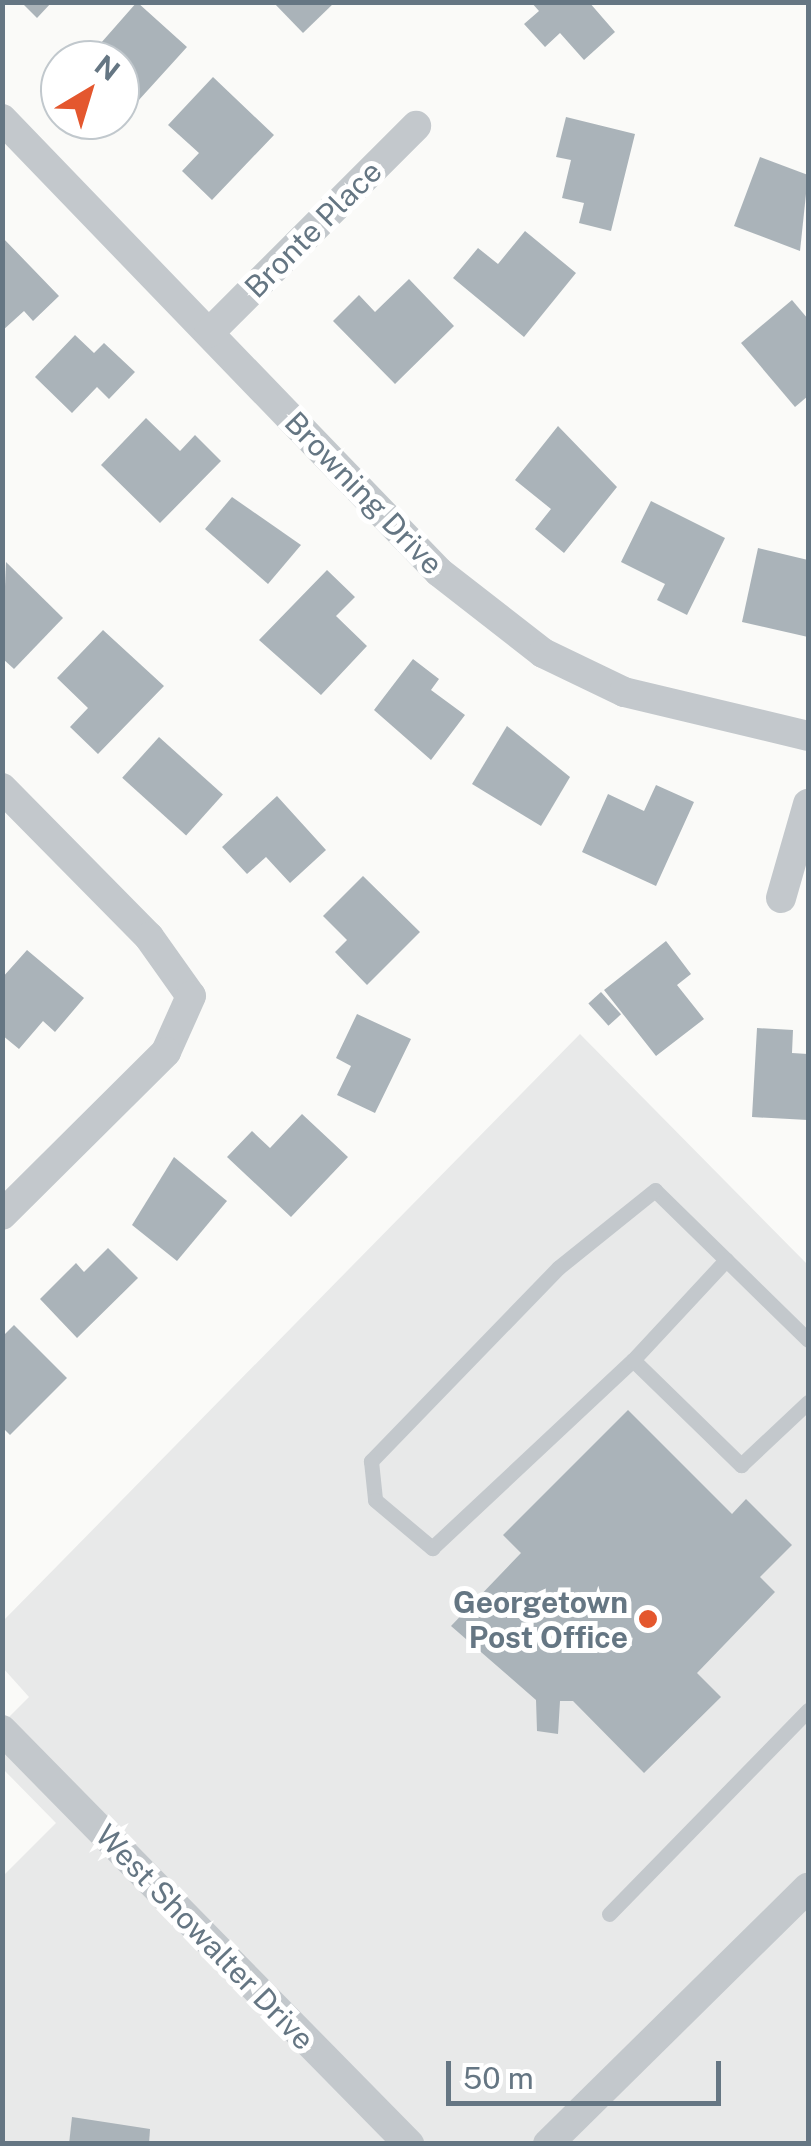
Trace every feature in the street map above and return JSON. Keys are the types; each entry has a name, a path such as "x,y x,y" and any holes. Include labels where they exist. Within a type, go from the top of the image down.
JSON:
{"street":[{"name":"Browning Drive","path":"2,119 438,572 543,653 624,692 808,736"},
{"name":"Bronte Place","path":"209,333 416,126"},
{"path":"2,788 149,936 191,996 166,1052 2,1214"},
{"path":"781,898 808,804"},
{"name":"West Showalter Drive","path":"2,1730 409,2144"},
{"path":"548,2144 808,1888"}],"lane":[{"path":"726,1260 634,1360 432,1548 375,1500 372,1461 558,1268 655,1190 808,1340"},
{"path":"634,1360 740,1465 808,1402"},
{"path":"608,1914 808,1710"}],"shaded area":[{"path":"580,1034 808,1265 808,2143 3,2143 3,1876 56,1823 3,1769 3,1723 29,1697 3,1668 3,1621"}],"building":[{"path":"21,2 52,2 37,18"},
{"path":"137,2 187,47 140,99 140,40 104,40"},
{"path":"273,2 335,2 303,33"},
{"path":"531,2 589,2 615,32 584,60 560,33 545,47 524,24 539,11"},
{"path":"213,77 274,135 212,200 182,171 199,153 168,125"},
{"path":"566,117 635,134 611,231 579,223 584,203 562,198 571,160 556,157"},
{"path":"760,157 808,175 800,251 734,226"},
{"path":"525,231 576,273 524,337 453,278 478,248 498,264"},
{"path":"2,237 59,296 33,321 24,311 2,331"},
{"path":"409,279 454,326 395,384 333,321 359,295 375,312"},
{"path":"792,300 808,319 808,396 795,407 741,343"},
{"path":"75,335 94,353 104,343 135,372 109,399 97,387 72,413 35,377"},
{"path":"146,418 180,451 195,435 221,461 160,523 101,465"},
{"path":"558,426 617,487 564,553 535,529 551,509 515,480"},
{"path":"232,497 301,545 268,584 205,529"},
{"path":"651,501 725,538 687,615 657,600 665,584 621,562"},
{"path":"758,548 808,560 808,637 742,622"},
{"path":"6,562 63,618 14,669 2,658"},
{"path":"327,570 355,597 336,616 367,646 321,695 259,640"},
{"path":"103,630 164,686 98,754 70,727 88,708 57,678"},
{"path":"413,659 439,679 431,690 465,715 431,760 374,710"},
{"path":"507,726 570,777 541,826 472,784"},
{"path":"159,737 223,795 186,835 122,778"},
{"path":"656,785 694,802 656,886 582,852 608,794 644,811"},
{"path":"277,796 326,850 290,883 266,857 247,874 222,847"},
{"path":"363,876 420,932 367,985 335,952 347,940 323,916"},
{"path":"666,941 691,974 677,985 704,1019 656,1056 604,990"},
{"path":"27,950 84,998 55,1032 43,1021 19,1049 2,1035 2,978"},
{"path":"601,992 621,1014 608,1026 588,1003"},
{"path":"357,1014 411,1039 375,1113 337,1095 351,1066 336,1058"},
{"path":"757,1028 793,1030 792,1053 808,1054 808,1120 752,1117"},
{"path":"302,1114 348,1157 291,1217 227,1157 252,1131 270,1148"},
{"path":"174,1157 227,1201 177,1261 132,1225"},
{"path":"108,1248 138,1278 77,1338 40,1299 76,1263 84,1272"},
{"path":"14,1325 67,1378 10,1435 2,1427 2,1337"},
{"path":"628,1410 732,1514 746,1499 792,1545 760,1577 775,1592 697,1673 721,1697 644,1773 573,1701 560,1701 558,1734 537,1731 536,1700 451,1626 521,1553 503,1535"},
{"path":"72,2117 150,2129 149,2144 69,2144"}],"place":[{"name":"Georgetown Post Office","path":"648,1619"}]}
